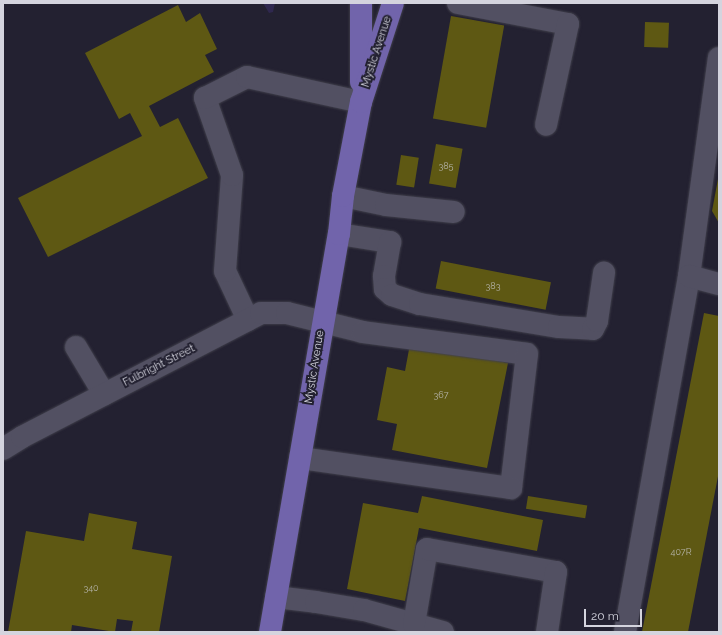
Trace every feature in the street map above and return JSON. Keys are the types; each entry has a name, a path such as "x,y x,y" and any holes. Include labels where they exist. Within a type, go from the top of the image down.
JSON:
{"main road":[{"name":"Mystic Avenue","path":"361,3 361,102"},
{"name":"Mystic Avenue","path":"270,632 339,234 343,196 361,102 394,3"}],"street":[{"path":"458,3 568,24 546,125"},
{"path":"625,632 689,276 719,58"},
{"path":"248,320 225,271 232,174 205,98 248,77 361,102"},
{"path":"343,196 386,204 454,212"},
{"path":"339,234 390,242 384,276 385,289 392,295 420,304 559,327 593,329 597,321 604,273"},
{"path":"689,276 719,284"},
{"name":"Fulbright Street","path":"3,449 22,437 261,312 287,313 363,332 527,354 511,488 300,458"},
{"path":"76,347 104,394"},
{"path":"414,624 427,549 556,572 547,632"},
{"path":"276,597 364,610 443,632"}],"shaded area":[{"path":"263,3 275,3 273,12 269,13"}],"building":[{"path":"178,5 186,22 200,13 217,49 205,55 214,72 149,106 160,127 178,118 208,178 48,257 18,198 142,136 130,113 119,119 85,53"},
{"path":"451,16 504,25 486,128 433,118"},
{"path":"645,22 669,23 668,48 644,47"},
{"path":"436,144 463,149 456,188 429,183"},
{"path":"401,155 419,158 414,187 396,185"},
{"path":"719,179 719,223 712,211"},
{"path":"441,261 551,282 546,310 436,288"},
{"path":"704,313 719,316 719,471 688,632 642,632"},
{"path":"410,344 508,363 487,468 392,450 397,424 377,420 387,367 405,371"},
{"path":"422,496 543,520 537,551 419,528 405,601 347,589 363,503 418,513"},
{"path":"528,496 587,505 585,518 526,509"},
{"path":"89,513 137,522 132,549 172,556 159,632 131,632 133,621 117,619 115,632 72,625 71,632 8,632 26,531 84,541"}]}
